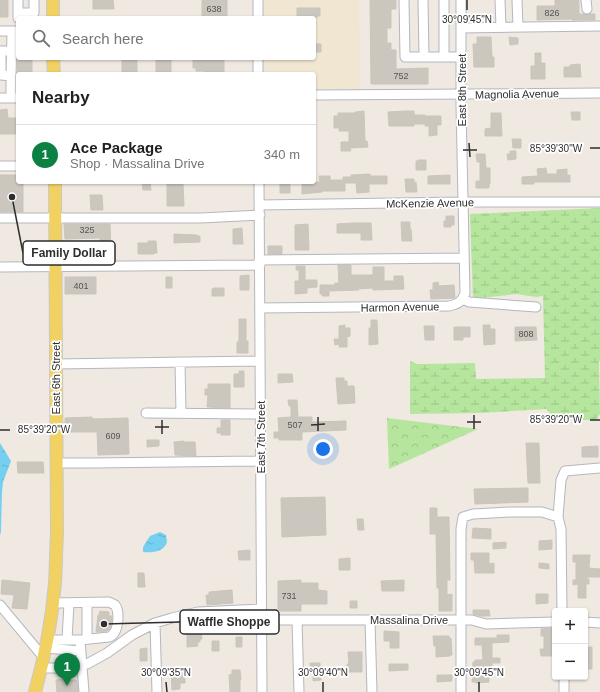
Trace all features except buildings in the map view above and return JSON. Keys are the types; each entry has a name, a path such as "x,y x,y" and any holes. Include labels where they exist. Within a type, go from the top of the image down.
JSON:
{"main road":[{"path":"53,0 53,16"},
{"path":"53,60 54,72"},
{"name":"East 6th Street","path":"35,692 45,654 55,582 56,364 54,184"}],"street":[{"path":"18,0 18,16 34,13 34,0"},
{"path":"258,0 258,16"},
{"path":"404,0 405,57 461,57"},
{"path":"423,0 424,57"},
{"path":"444,0 444,57"},
{"name":"East 8th Street","path":"461,0 464,258 463,299"},
{"path":"500,0 500,28"},
{"path":"517,0 518,27"},
{"path":"461,28 600,26"},
{"path":"0,31 15,31 11,51 11,76 15,98 0,98"},
{"path":"258,60 258,72"},
{"name":"Magnolia Avenue","path":"316,95 600,93"},
{"path":"0,166 16,166"},
{"name":"East 7th Street","path":"259,184 262,692"},
{"name":"McKenzie Avenue","path":"260,205 463,202 600,202"},
{"path":"0,218 200,218 260,215"},
{"path":"0,267 464,258"},
{"path":"463,299 469,302 536,307"},
{"name":"Harmon Avenue","path":"260,308 449,306 457,304 463,299"},
{"path":"56,364 260,361"},
{"path":"180,362 181,413"},
{"path":"146,413 260,414"},
{"path":"56,463 261,461"},
{"path":"562,608 561,529 558,517 561,480 565,471 600,468"},
{"path":"461,692 461,529 463,517 473,514 542,512 558,517"},
{"path":"45,654 67,640 112,636 116,632 118,625 117,609 114,604 109,602 53,603"},
{"path":"67,640 69,603"},
{"path":"84,692 80,651 84,638 87,603"},
{"path":"0,605 45,654 68,668 81,666 92,662 132,635 155,623 198,612 262,609"},
{"name":"Massalina Drive","path":"262,620 472,620 486,624 552,622"},
{"path":"297,620 299,692"},
{"path":"370,620 372,692"},
{"path":"588,622 600,623"},
{"path":"155,623 157,692"},
{"path":"45,654 80,651"},
{"path":"564,680 564,692"}],"shaded area":[{"path":"264,0 359,0 360,89 316,89 316,72 265,72 264,60 316,60 316,16 264,16"}],"green space":[{"path":"600,208 600,414 596,420 557,420 546,409 480,413 410,414 410,361 417,364 475,363 476,379 545,378 543,296 536,297 516,294 473,299 470,214"},
{"path":"387,418 478,429 389,469"}],"water":[{"path":"0,443 11,461 3,482 0,535"},
{"path":"160,532 166,535 167,542 163,548 157,551 143,552 143,547 150,536"}],"place":[{"name":"Family Dollar","path":"12,197"},
{"name":"Waffle Shoppe","path":"104,624"},
{"name":"Ace Package","path":"67,686"}]}
